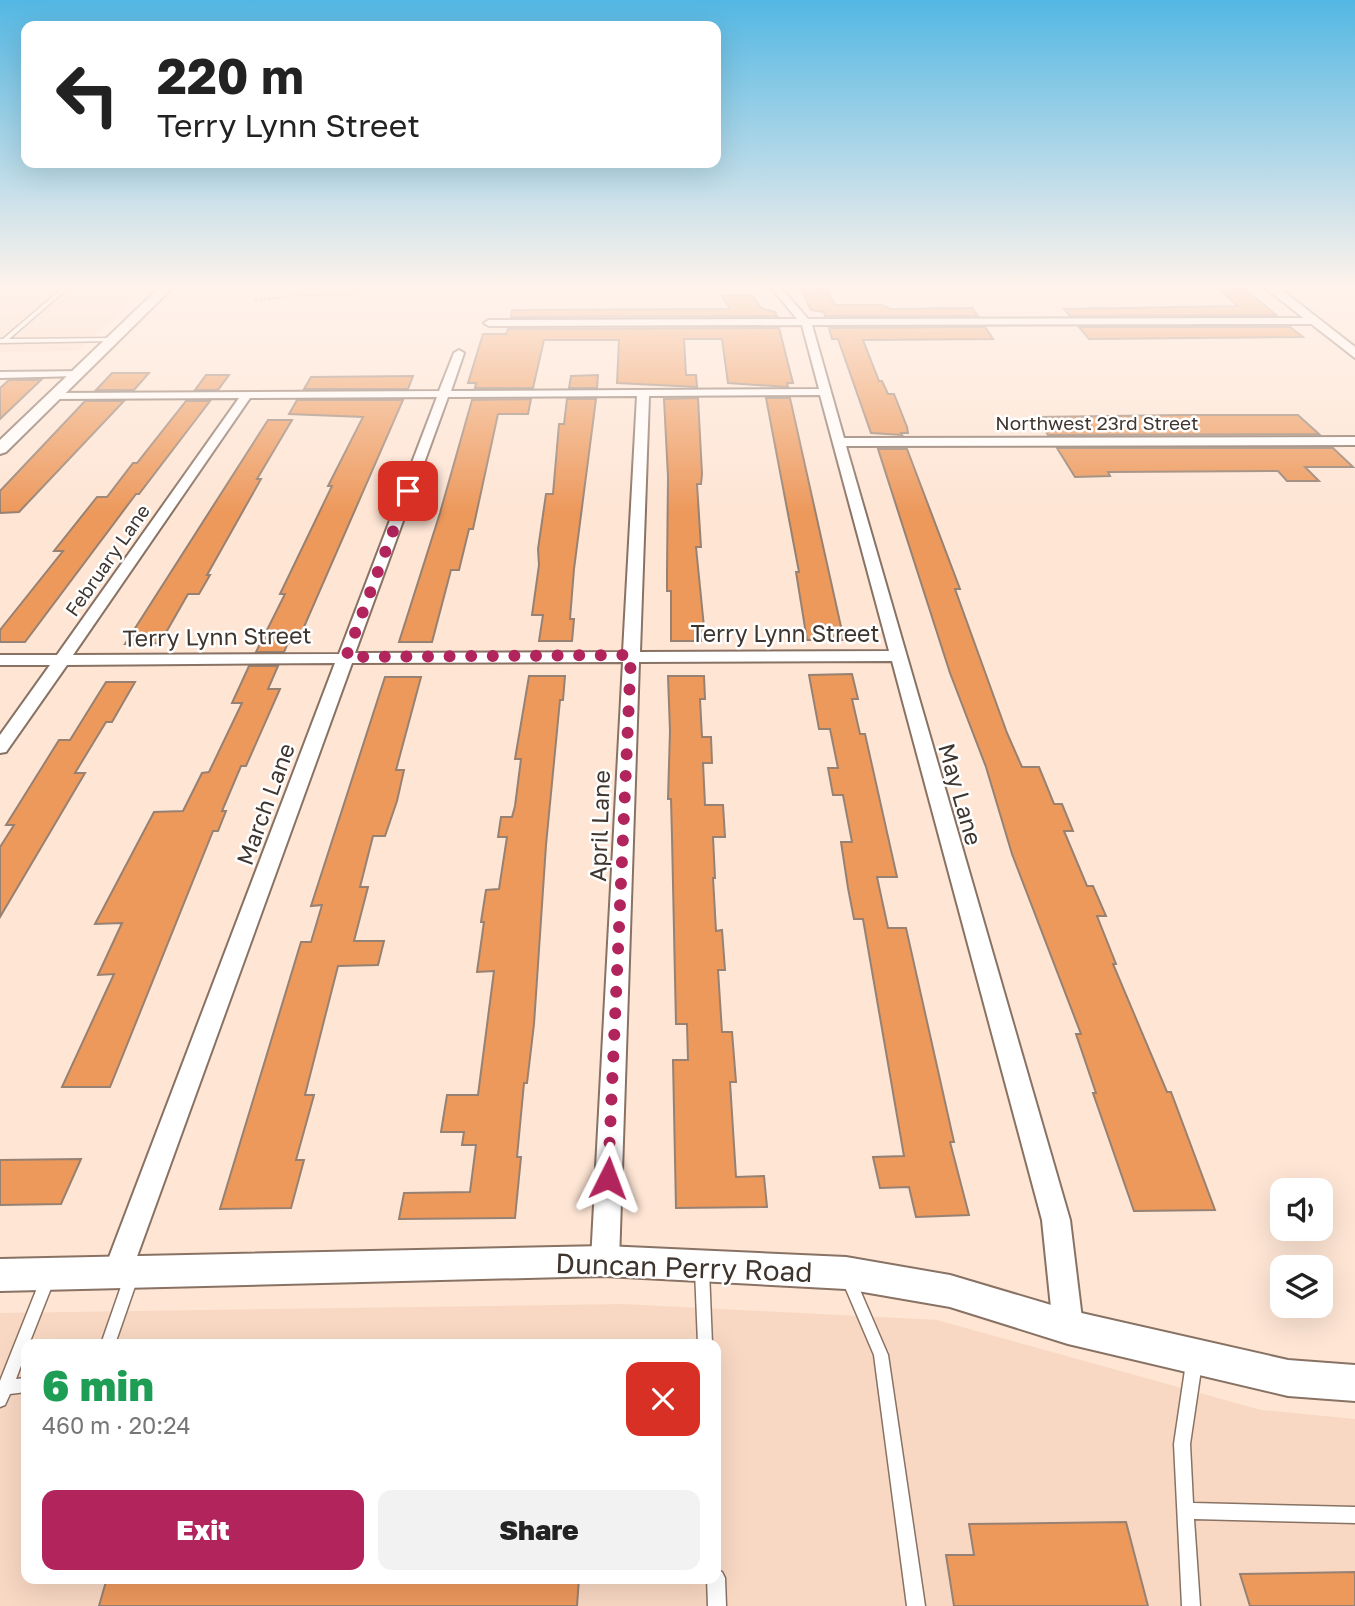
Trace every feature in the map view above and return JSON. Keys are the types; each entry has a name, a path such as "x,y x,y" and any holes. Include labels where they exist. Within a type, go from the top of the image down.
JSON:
{"street":[{"path":"0,449 90,362"},
{"name":"March Lane","path":"125,1273 346,657 456,362"},
{"name":"May Lane","path":"817,362 1056,1220 1068,1327"},
{"path":"0,375 79,373"},
{"path":"55,396 825,392"},
{"name":"April Lane","path":"605,1261 643,393"},
{"name":"February Lane","path":"0,748 247,395"},
{"name":"Northwest 23rd Street","path":"839,442 1355,441"},
{"name":"Terry Lynn Street","path":"0,660 631,655 897,656"},
{"name":"Duncan Perry Road","path":"0,1275 605,1261 846,1273 950,1291 1068,1327 1288,1378 1355,1383"}],"lane":[{"path":"702,1266 705,1339"},
{"path":"109,1339 125,1273"},
{"path":"846,1273 881,1355 916,1606"},
{"path":"24,1339 50,1274"},
{"path":"2,1394 21,1346"},
{"path":"1191,1606 1182,1444 1195,1356"},
{"path":"2,1394 21,1387"},
{"path":"1185,1511 1355,1515"},
{"path":"716,1584 717,1606"}],"shaded area":[{"path":"623,1304 937,1320 1261,1410 1355,1419 1355,1606 0,1606 0,1313"}],"building":[{"path":"474,362 539,362 533,388 475,388 476,383 468,383"},
{"path":"618,362 685,362 686,375 696,375 697,387 617,383"},
{"path":"725,362 788,362 793,383 787,383 788,387 728,383"},
{"path":"846,362 872,362 888,394 894,394 908,433 871,433"},
{"path":"112,373 149,373 134,390 96,390"},
{"path":"206,375 229,375 218,390 195,390"},
{"path":"598,375 597,388 569,388 571,376"},
{"path":"413,376 408,389 304,389 311,377"},
{"path":"9,380 41,380 0,419 0,388"},
{"path":"698,398 702,474 701,484 697,484 701,547 696,547 705,637 701,637 701,641 671,641 671,591 667,591 668,477 664,399"},
{"path":"766,398 790,398 844,640 807,640 796,572 799,572"},
{"path":"531,399 528,414 498,414 473,529 469,529 459,570 451,570 432,642 399,642 472,400"},
{"path":"567,399 596,399 574,569 570,619 574,619 572,641 539,641 543,615 532,615 539,565 538,549 546,494 553,494 559,424 564,424"},
{"path":"297,400 403,400 297,643 288,643 284,652 256,652 285,594 280,594 332,486 328,486 363,417 289,414"},
{"path":"85,401 124,401 19,512 0,513 0,491"},
{"path":"186,401 210,401 25,642 0,642 0,630 63,551 54,551 97,497 107,497 133,463 137,463"},
{"path":"1298,415 1319,434 1048,435 1037,417"},
{"path":"268,420 292,420 257,479 261,479 199,594 188,594 160,643 125,644"},
{"path":"1057,448 1333,448 1353,467 1305,467 1319,481 1287,481 1278,471 1108,472 1110,476 1075,477"},
{"path":"878,449 907,449 960,589 955,589 1007,733 1022,767 1039,767 1054,804 1062,804 1073,831 1064,831 1087,886 1093,886 1106,916 1097,916 1116,964 1113,964 1167,1092 1171,1092 1215,1210 1134,1211 1093,1093 1096,1093 1076,1034 1081,1034 1012,854 986,767 950,673"},
{"path":"249,666 278,666 268,689 280,689 246,766 241,766 222,811 226,811 218,831 213,831 110,1087 62,1087 114,974 98,975 122,923 95,924 154,812 183,811 202,773 209,772 242,703 232,703"},
{"path":"852,674 858,699 852,699 860,734 865,734 897,877 877,877 888,928 906,928 954,1142 950,1142 969,1215 916,1217 909,1187 880,1188 873,1157 904,1156 863,919 854,919 848,888 841,842 852,842 843,795 833,795 828,768 838,768 830,729 819,729 809,675"},
{"path":"529,676 565,676 563,700 560,700 546,845 534,1024 527,1083 524,1083 517,1157 521,1157 515,1218 399,1219 404,1193 470,1192 476,1145 462,1145 464,1132 441,1132 447,1095 478,1095 494,971 477,972 484,922 481,922 486,890 499,889 507,837 498,837 501,817 512,817 515,806 521,759 515,759"},
{"path":"668,676 704,676 705,699 700,699 702,737 711,737 712,763 703,763 705,805 723,805 725,837 713,837 713,878 716,931 722,930 725,970 718,970 722,1032 732,1032 736,1082 730,1082 736,1177 764,1176 767,1207 676,1208 673,1060 688,1060 687,1024 676,1024 671,799 668,799"},
{"path":"385,677 421,677 396,770 404,770 397,801 385,836 373,836 360,887 368,887 354,941 384,941 378,965 338,966 305,1095 314,1095 296,1160 304,1160 291,1208 220,1209 301,942 311,942 322,905 311,906"},
{"path":"106,682 135,682 112,722 106,722 75,773 85,773 0,917 0,847 14,825 6,825 59,740 70,740"},
{"path":"81,1159 61,1204 0,1205 0,1160"},
{"path":"1126,1522 1148,1606 954,1606 946,1555 974,1555 969,1524"},
{"path":"1355,1572 1355,1606 1250,1606 1240,1574"},
{"path":"105,1584 579,1584 577,1606 99,1606"}],"route":[{"path":"408,491 346,657 631,655 608,1178"}]}
